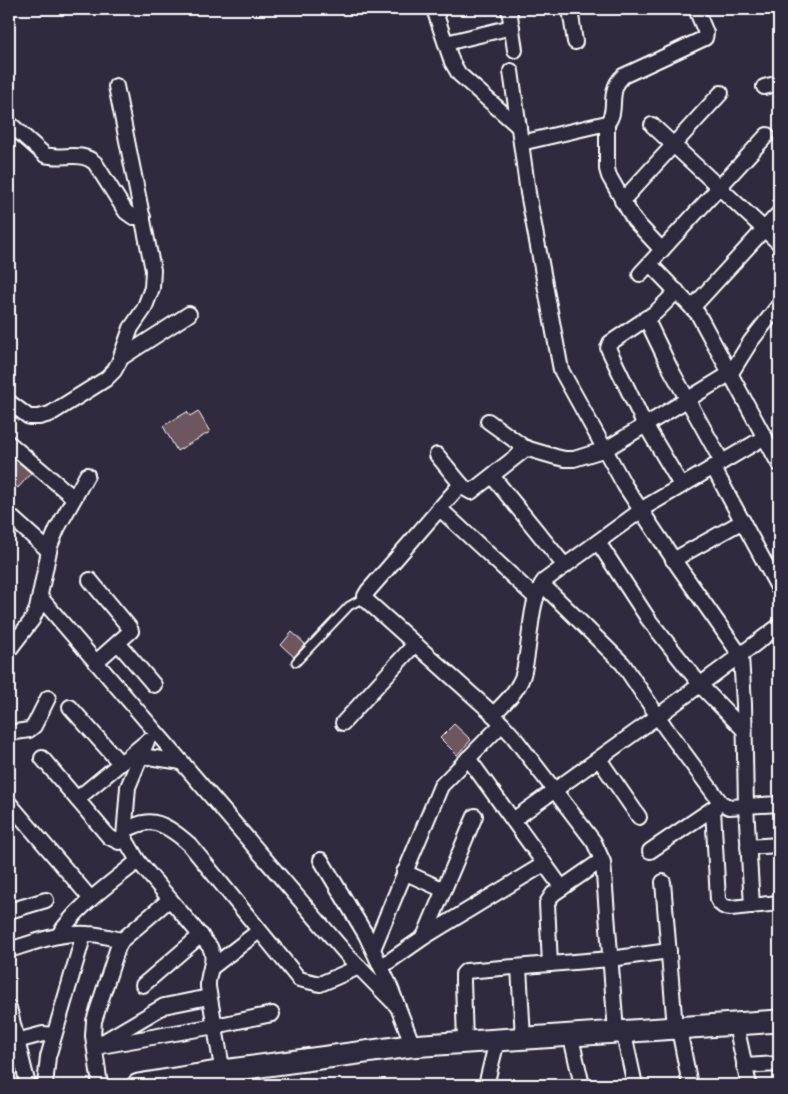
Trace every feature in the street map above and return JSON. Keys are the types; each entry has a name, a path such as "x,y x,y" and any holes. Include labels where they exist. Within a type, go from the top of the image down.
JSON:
{"main road":[{"path":"138,1085 230,1079 495,1049 779,1021"},
{"path":"678,1031 779,1028"},
{"path":"200,1085 413,1046 523,1038 620,1036"}],"street":[{"path":"434,9 452,62 459,74 519,127"},
{"path":"509,9 515,50"},
{"path":"570,9 575,42"},
{"path":"662,250 634,220 609,176 608,123 612,114 613,91 617,81 632,70 702,41 705,38 706,34 696,9"},
{"path":"446,43 512,27"},
{"path":"511,71 528,193 561,370 625,486 741,656 746,806 752,906"},
{"path":"764,87 779,83"},
{"path":"9,402 29,417 39,417 50,414 106,379 114,371 121,358 131,328 144,309 152,288 153,270 116,86"},
{"path":"622,201 721,93"},
{"path":"521,143 608,123"},
{"path":"9,124 45,155 52,157 83,156 89,158 95,163 126,212 133,217 143,217"},
{"path":"652,125 779,243"},
{"path":"640,274 767,135"},
{"path":"692,308 779,213"},
{"path":"650,264 698,314 779,464"},
{"path":"677,291 656,312 610,343 608,348 646,425 681,485"},
{"path":"488,421 513,441 527,448 565,460 606,450 731,373 751,341 779,305"},
{"path":"121,358 189,314"},
{"path":"646,318 688,399 743,521 779,589"},
{"path":"373,949 441,786 468,758 498,720 522,677 537,593 542,584 641,510 765,437"},
{"path":"9,443 74,498"},
{"path":"437,455 461,484 471,492 527,448"},
{"path":"9,650 32,620 40,597 49,551 57,528 87,475"},
{"path":"492,476 565,566"},
{"path":"461,484 368,591 365,596 366,600 498,720 513,736 594,842 602,860 610,959 620,1036 635,1085"},
{"path":"440,508 536,598"},
{"path":"9,515 49,551"},
{"path":"674,560 743,521"},
{"path":"598,542 649,620 700,685 744,730"},
{"path":"90,580 131,631 96,662"},
{"path":"542,584 586,625 623,664 717,806 718,900 722,906 726,908 779,904"},
{"path":"40,597 96,662 152,737 182,762 359,967 397,1006"},
{"path":"513,820 741,656 779,626"},
{"path":"118,643 154,685"},
{"path":"343,723 414,645"},
{"path":"9,733 29,730 34,726 48,698"},
{"path":"70,707 116,767 128,786"},
{"path":"152,737 141,756 128,786 125,835 138,861 213,953 214,957 208,980 209,996 215,1026 230,1079"},
{"path":"77,799 152,737"},
{"path":"141,756 182,762"},
{"path":"42,758 109,837 119,842 125,835 148,822 172,830 180,836 190,845 298,979 320,984 359,967"},
{"path":"468,758 562,888"},
{"path":"599,759 640,817"},
{"path":"9,803 91,899"},
{"path":"650,851 717,806 779,804"},
{"path":"424,937 475,816"},
{"path":"748,847 779,845"},
{"path":"321,860 373,949 413,1046"},
{"path":"550,964 546,903 553,894 602,860"},
{"path":"58,936 70,918 138,861"},
{"path":"381,967 424,937 544,864"},
{"path":"404,872 444,890"},
{"path":"663,882 678,1031 690,1085"},
{"path":"100,1085 93,1036 94,1021 118,947 122,940 170,899"},
{"path":"9,911 46,900"},
{"path":"211,968 260,931"},
{"path":"9,950 58,936 84,934 122,940"},
{"path":"45,1085 48,1057 84,934"},
{"path":"143,985 200,935"},
{"path":"465,1042 463,974 470,970 610,959 669,952"},
{"path":"518,967 523,1038"},
{"path":"95,1047 164,1006 209,996"},
{"path":"9,1008 13,1042 28,1085"},
{"path":"95,1047 272,1014"},
{"path":"737,1030 749,1085"},
{"path":"13,1042 43,1034 54,1035"},
{"path":"572,1042 582,1085"},
{"path":"486,1085 495,1049"},
{"path":"744,1066 779,1064"}],"lane":[{"path":"296,662 349,606 358,601 366,600"}],"building":[{"path":"198,411 210,432 177,451 163,426 187,412 190,416"},
{"path":"9,454 31,473 18,488 9,480"},
{"path":"292,632 305,644 294,657 281,645"},
{"path":"454,724 471,740 457,755 440,738"}]}
